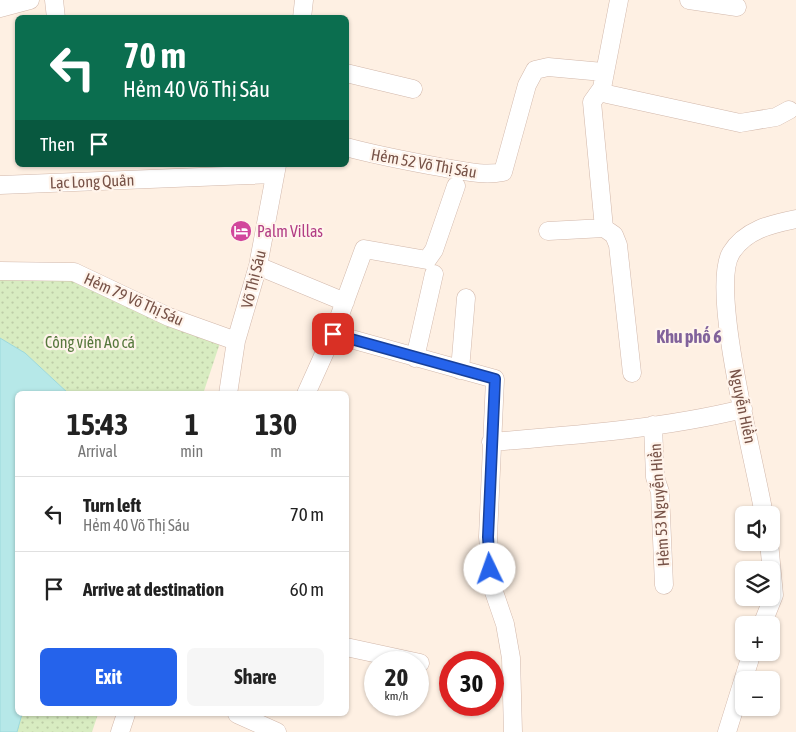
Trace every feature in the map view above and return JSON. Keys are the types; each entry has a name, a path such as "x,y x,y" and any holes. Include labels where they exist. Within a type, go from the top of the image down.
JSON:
{"street":[{"path":"0,8 30,0"},
{"path":"54,0 56,15"},
{"path":"302,15 304,0"},
{"path":"604,228 592,102 603,80 619,0"},
{"path":"689,0 736,6"},
{"name":"Hẻm 52 Võ Thị Sáu","path":"349,148 382,157 469,172 491,175 503,172 527,85 535,70 548,67 603,80"},
{"path":"349,74 413,89"},
{"path":"603,80 607,94 740,123 776,117 789,110"},
{"name":"Lạc Long Quân","path":"0,185 73,173 276,170"},
{"name":"Võ Thị Sáu","path":"228,391 236,341 258,266 276,170"},
{"path":"307,391 333,334 364,249 427,260 434,250 456,186"},
{"name":"Nguyễn Hiền","path":"762,506 731,344 724,290 730,255 740,240 760,228 796,219"},
{"path":"548,231 604,228 614,235 618,245 632,373"},
{"path":"258,266 345,302"},
{"name":"Hẻm 79 Võ Thị Sáu","path":"0,271 74,272 169,317 236,341"},
{"path":"415,358 434,274"},
{"path":"460,370 466,298"},
{"path":"333,334 495,379 488,537 490,569 511,658 513,732"},
{"path":"491,442 590,434 712,417 743,409"},
{"name":"Hẻm 53 Nguyễn Hiền","path":"653,425 655,478 660,492 664,585"},
{"path":"766,616 774,595 769,551"},
{"path":"349,648 364,651"},
{"path":"727,732 749,661"},
{"path":"120,732 125,716"},
{"path":"241,716 276,732"}],"green space":[{"name":"Công viên Ao cá","path":"74,279 220,343 204,391 66,391 25,353 0,338 0,280"},
{"path":"17,716 97,716 92,732 12,732"}],"water":[{"path":"0,338 25,353 66,391 15,391 15,716 21,716 17,732 0,732"}],"place":[{"name":"Palm Villas","path":"241,231"}],"district":[{"name":"Khu phố 6","path":"689,337"}],"route":[{"path":"333,334 495,379 488,537 490,569"}]}
